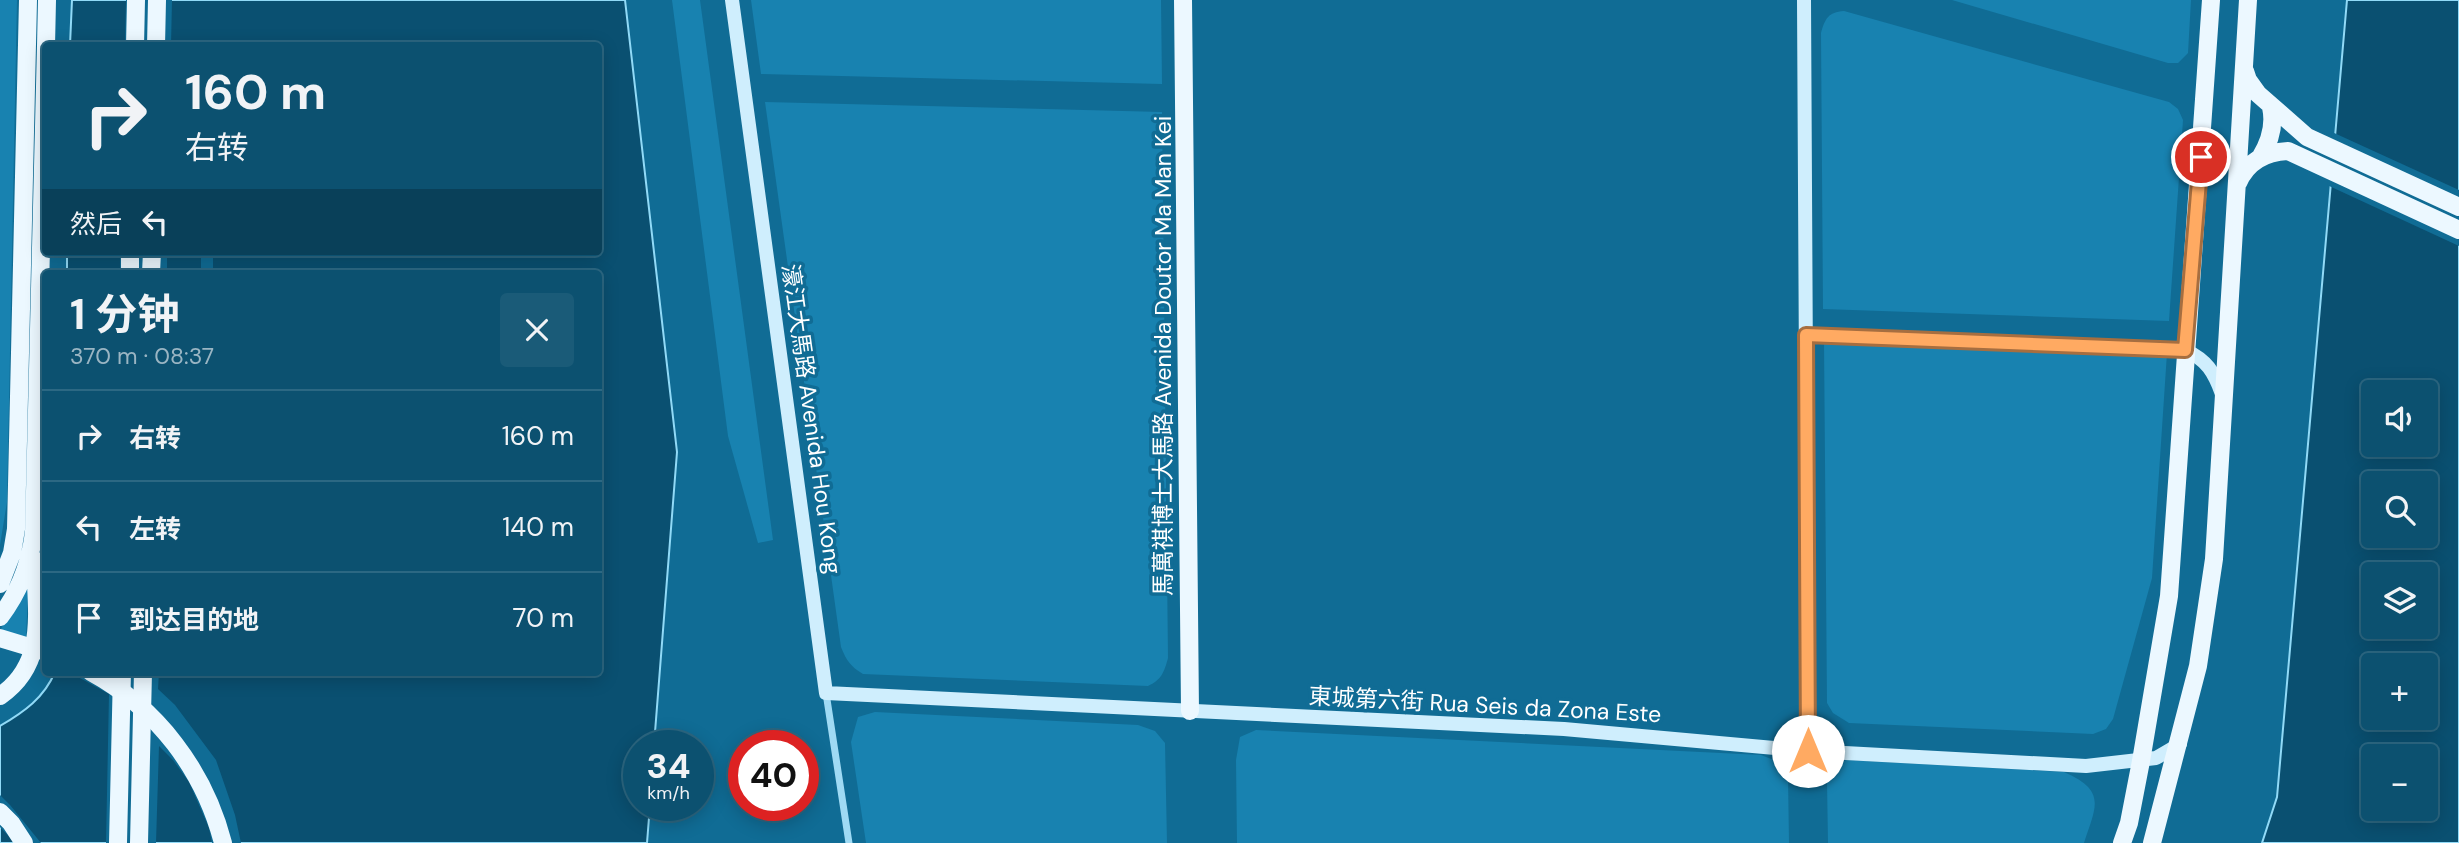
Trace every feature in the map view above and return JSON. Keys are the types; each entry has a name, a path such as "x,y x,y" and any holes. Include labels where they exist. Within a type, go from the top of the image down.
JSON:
{"main road":[{"path":"0,584 12,553 16,530 28,0"},
{"path":"46,42 47,0"},
{"path":"135,42 136,0"},
{"path":"156,42 157,0"},
{"name":"濠江大馬路 Avenida Hou Kong","path":"732,0 826,693"},
{"name":"馬萬祺博士大馬路 Avenida Doutor Ma Man Kei","path":"1183,0 1190,711"},
{"path":"1804,0 1808,751"},
{"path":"2122,843 2129,823 2141,761 2168,596 2206,102 2211,0"},
{"path":"2152,843 2198,666 2214,559 2248,0"},
{"path":"2245,68 2248,80 2271,107 2307,137 2459,207"},
{"path":"2260,158 2266,148 2273,120 2271,107"},
{"path":"2235,192 2241,176 2250,164 2275,152 2288,151 2459,230"},
{"path":"0,696 20,679 27,669 35,646 34,532 42,208"},
{"path":"1806,335 2185,350 2208,364 2216,376 2225,403"},
{"path":"0,617 15,596 26,571 34,532"},
{"path":"0,638 42,651"},
{"path":"97,676 134,700 178,747 205,792 223,843"},
{"path":"118,843 122,676"},
{"path":"139,843 143,676"},
{"name":"東城第六街 Rua Seis da Zona Este","path":"826,693 1564,729 1808,751 2086,766 2141,761 2162,755 2179,744"},
{"path":"0,812 24,843"}],"street":[{"name":"濠江大馬路 Avenida Hou Kong","path":"826,693 849,843"}],"shaded area":[{"path":"0,0 17,0 7,502 0,545"},
{"path":"72,0 625,0 677,452 655,730 623,730 623,821 649,821 647,843 0,843 0,726 32,704 53,676 602,676 602,270 67,270 67,256 602,256 602,42 70,42"},
{"path":"672,0 700,0 773,540 758,543 728,436"},
{"path":"751,0 1161,0 1162,84 761,74"},
{"path":"1952,0 2191,0 2188,53 2178,63 2168,63"},
{"path":"2347,0 2459,0 2459,843 2262,843 2277,797"},
{"path":"1844,11 2169,102 2178,109 2183,120 2169,321 1823,309 1821,33 1828,17"},
{"path":"765,102 1162,112 1168,658 1161,675 1152,684 1148,686 863,674 847,659 841,647"},
{"path":"1824,340 2167,353 2152,578 2113,719 2106,729 2093,734 1849,723 1833,713 1827,703"},
{"path":"29,573 26,637 0,631"},
{"path":"875,712 1138,725 1155,731 1165,743 1167,843 866,843 851,742 858,717"},
{"path":"1256,730 1761,755 1779,762 1788,777 1789,843 1237,843 1236,760 1240,737"},
{"path":"1846,760 2064,772 2078,779 2092,793 2095,801 2092,819 2084,843 1828,843 1827,782 1834,766"}],"pier":[{"path":"126,0 172,0 171,42 125,42"},
{"path":"2332,132 2459,190 2459,246 2327,185"},
{"path":"120,256 167,256 167,270 120,270"},
{"path":"201,256 213,256 213,270 201,270"},
{"path":"76,676 159,676 158,689 175,705 216,760 235,815 241,843 212,843 209,828 189,782 159,746 156,843 106,843 109,694"},
{"path":"0,795 41,843 15,843 0,827"}],"route":[{"path":"1808,751 1806,335 2185,350 2201,157"}]}
